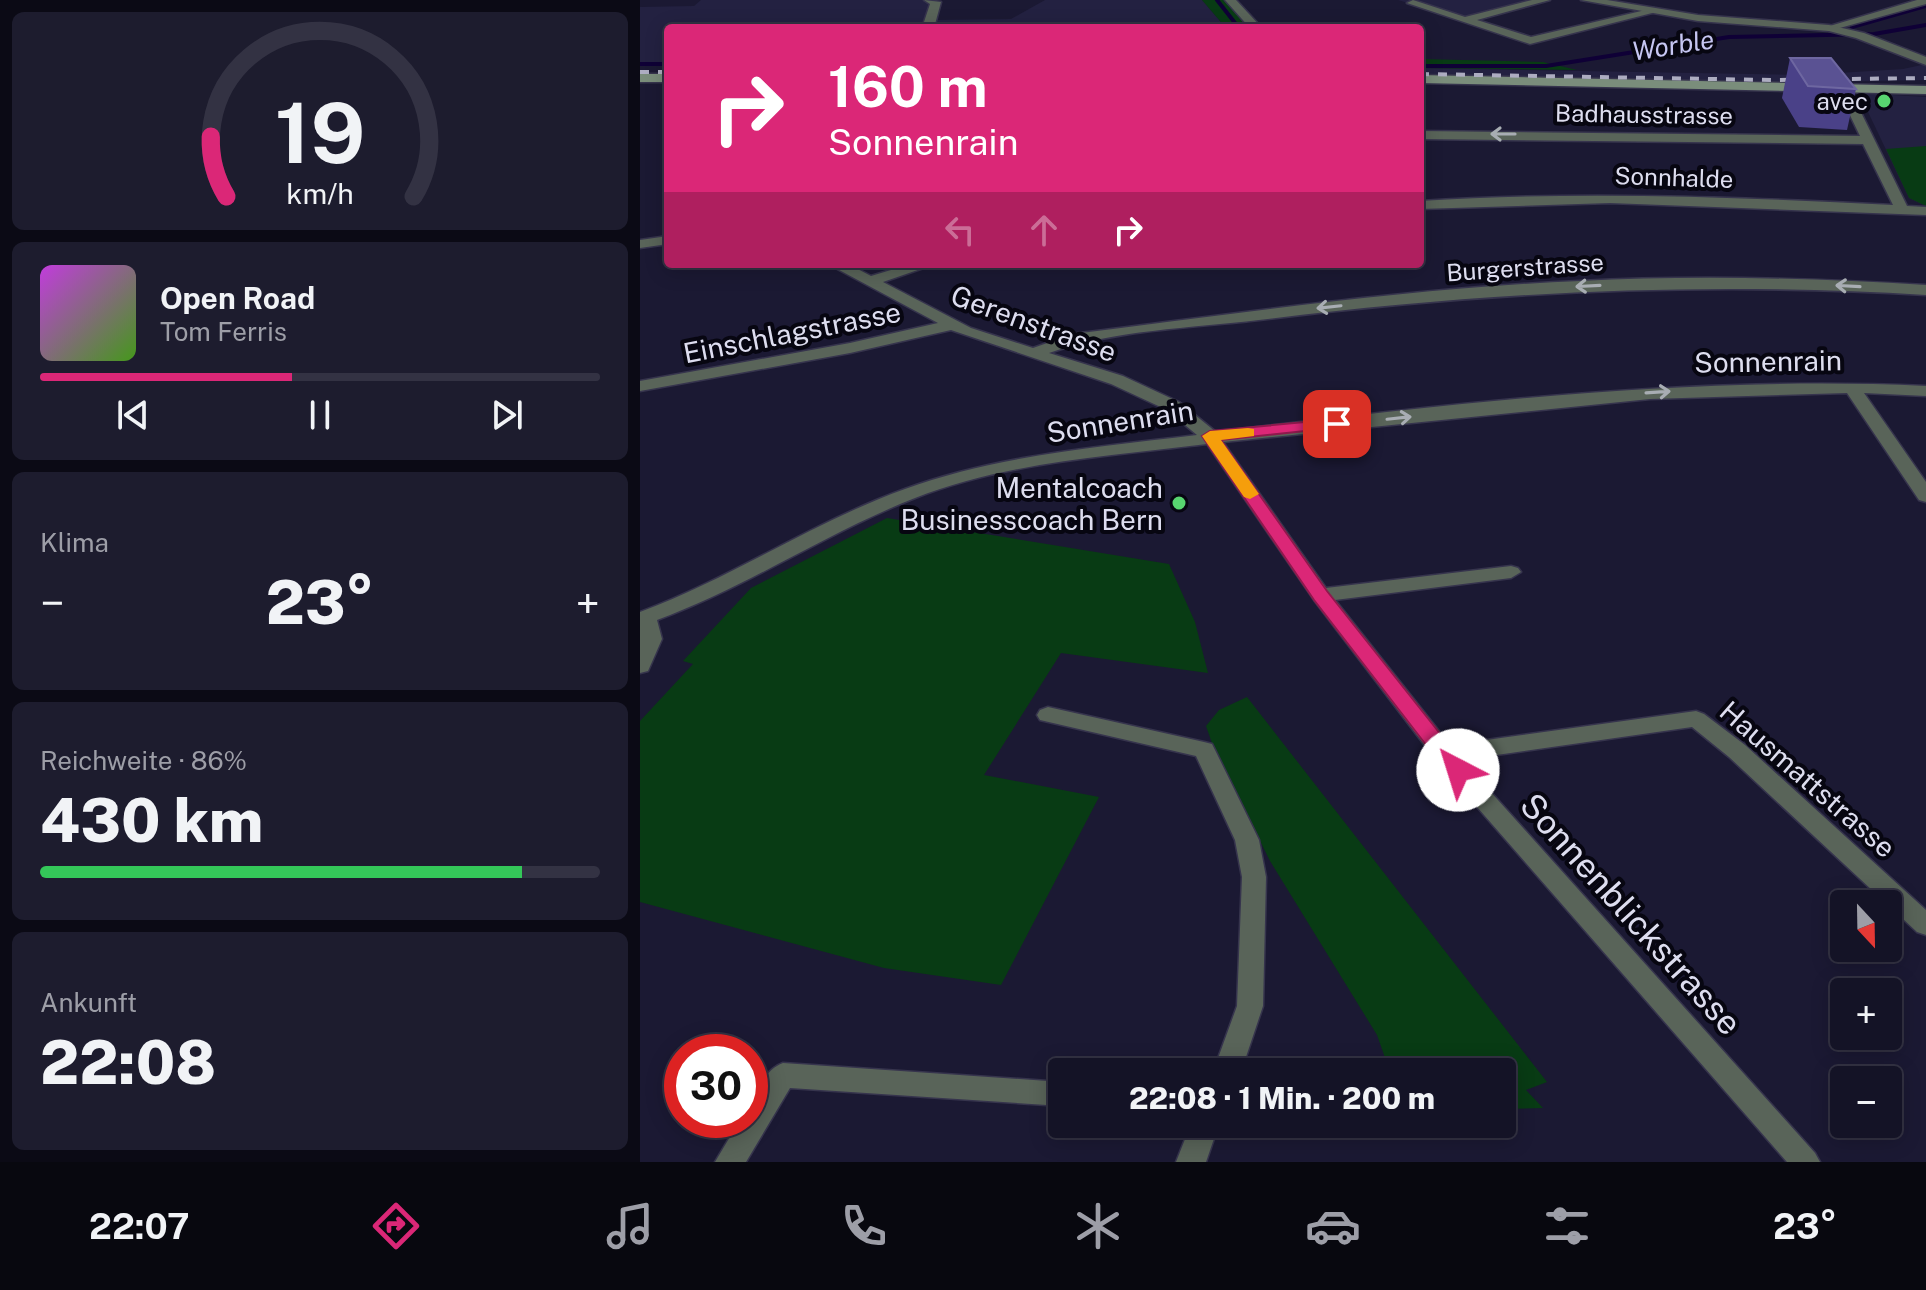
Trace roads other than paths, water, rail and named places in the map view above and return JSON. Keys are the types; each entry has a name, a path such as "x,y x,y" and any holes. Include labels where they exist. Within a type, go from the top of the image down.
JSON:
{"main road":[{"path":"640,78 664,78"},
{"path":"1424,79 1926,90"}],"street":[{"path":"929,0 936,2 929,24"},
{"path":"1230,0 1252,24"},
{"path":"1465,20 1545,0"},
{"path":"1586,0 1654,11 1835,29 1866,37 1926,61"},
{"path":"1835,29 1926,1"},
{"path":"1412,3 1537,41 1654,11"},
{"path":"1842,86 1902,210"},
{"name":"Badhausstrasse","path":"1424,135 1868,140"},
{"name":"Sonnhalde","path":"1424,205 1606,197 1926,211"},
{"path":"640,244 664,241"},
{"name":"Gerenstrasse","path":"844,268 953,325 1117,380 1173,406 1210,436"},
{"path":"871,281 914,268"},
{"name":"Burgerstrasse","path":"1036,352 1073,339 1326,307 1481,293 1651,283 1768,282 1926,290"},
{"name":"Einschlagstrasse","path":"640,386 850,348 953,325"},
{"path":"1851,386 1926,496"},
{"name":"Sonnenrain","path":"643,618 701,595 875,507 922,488 1007,467 1210,436 1618,395 1851,386 1926,391"},
{"name":"Sonnenblickstrasse","path":"1210,436 1321,595 1444,754 1805,1162"},
{"path":"1321,595 1511,572"},
{"path":"640,666 652,639 643,618"},
{"path":"1048,715 1204,750 1247,840 1254,877 1250,1006 1232,1058"},
{"name":"Hausmattstrasse","path":"1444,754 1696,719 1737,751 1926,925"},
{"path":"730,1162 783,1075 1048,1093"},
{"path":"1191,1162 1200,1138"}],"waterway":[{"path":"1217,0 1236,24"},
{"path":"1852,27 1926,6"},
{"name":"Worble","path":"1424,66 1546,66 1729,37 1874,34 1926,25"},
{"name":"Worble","path":"640,64 664,64"}],"railway":[{"path":"640,72 664,72"},
{"path":"1424,74 1771,80 1926,78"}],"place":[{"name":"avec","path":"1884,101"},
{"name":"Mentalcoach Businesscoach Bern","path":"1179,503"}]}
